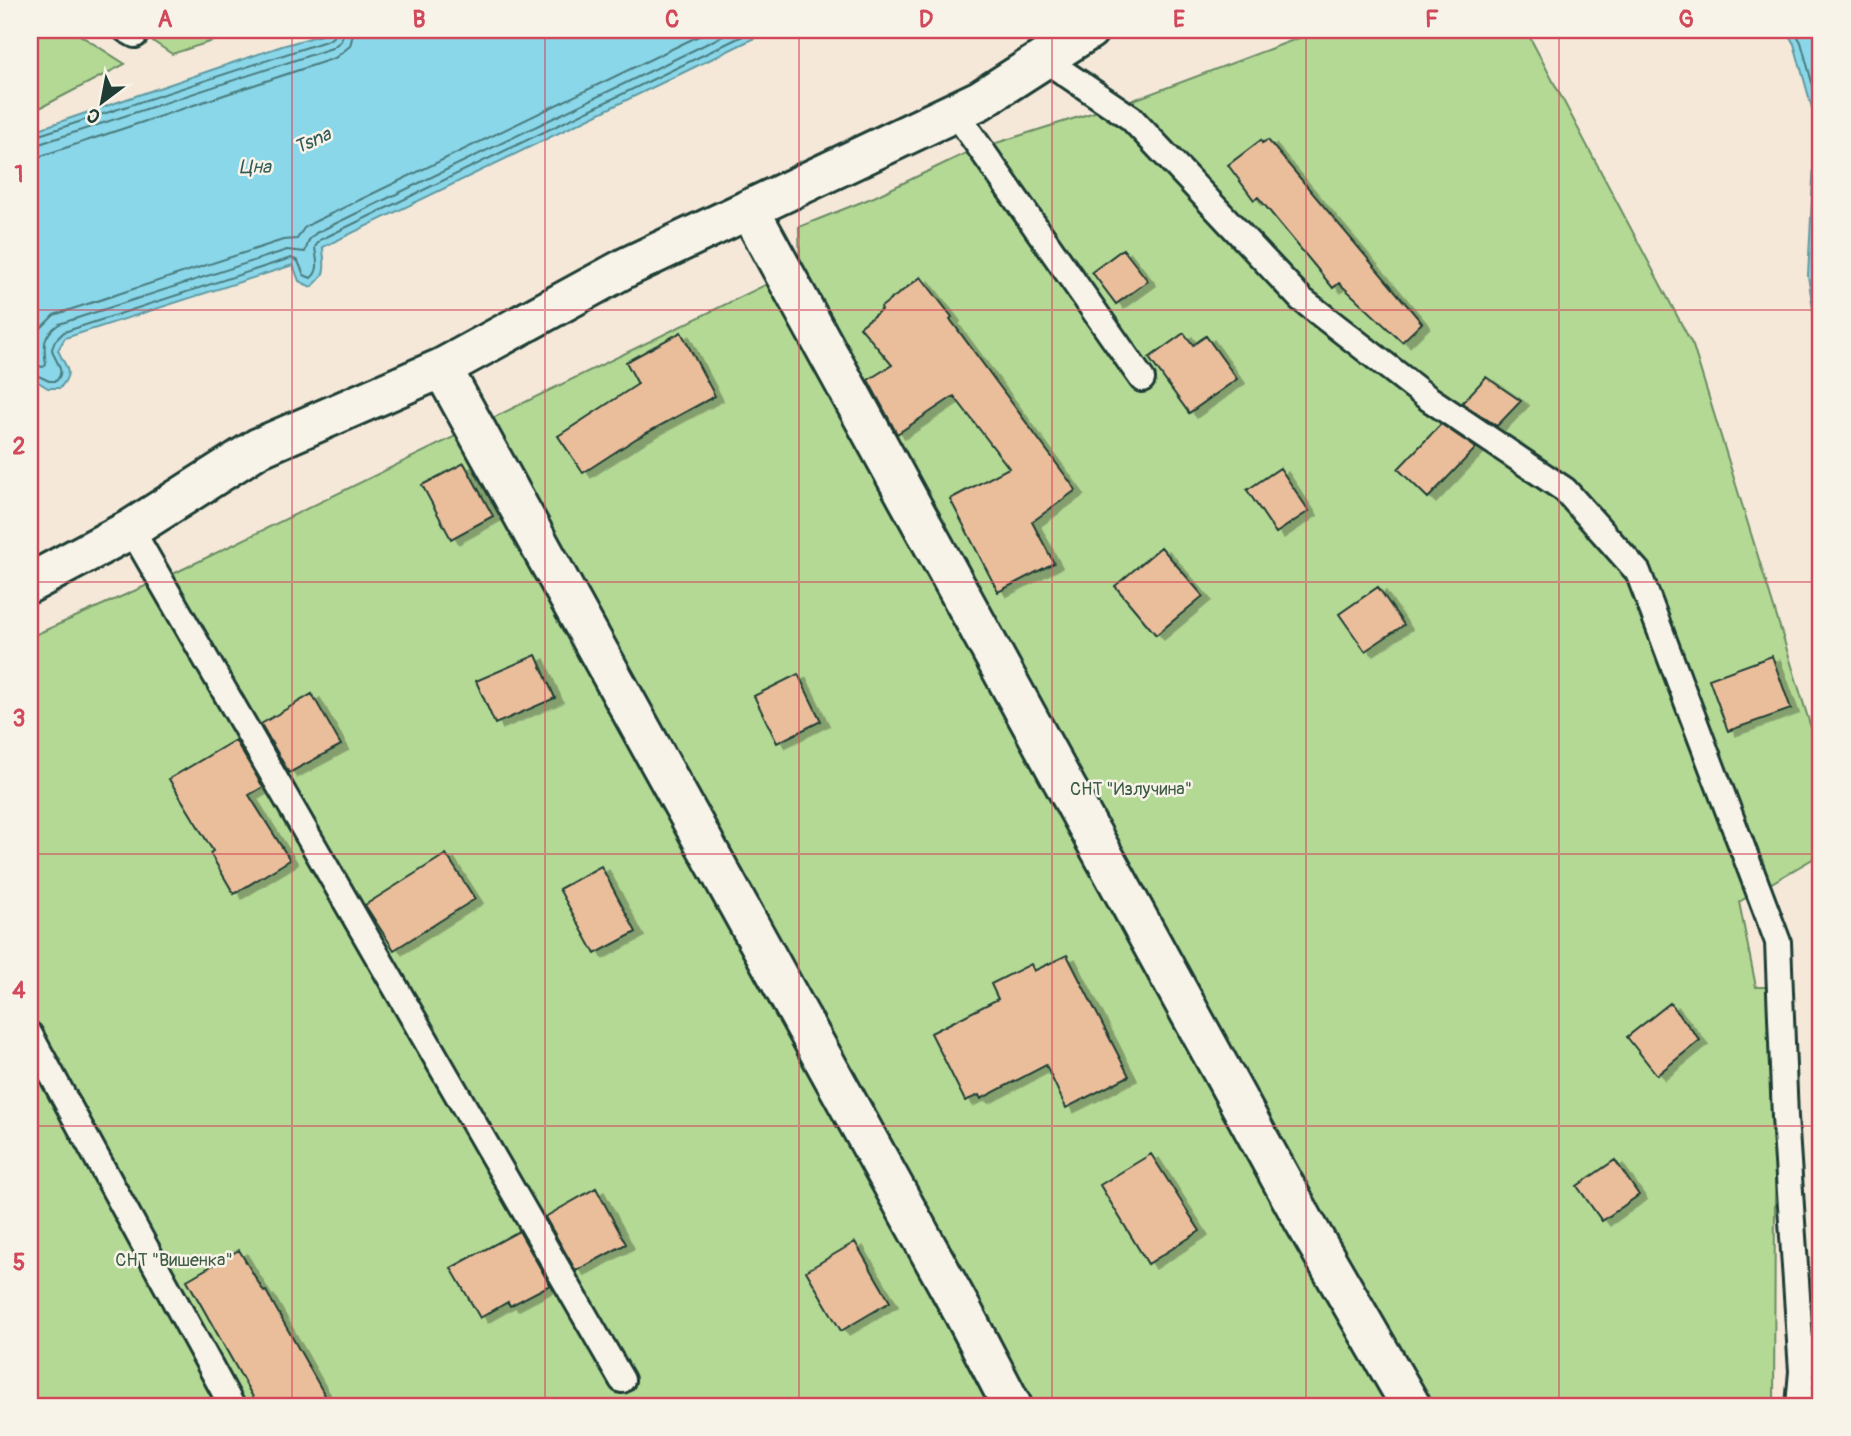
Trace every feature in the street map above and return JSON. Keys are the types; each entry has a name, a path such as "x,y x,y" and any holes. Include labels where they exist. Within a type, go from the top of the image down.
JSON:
{"street":[{"path":"30,583 131,529 258,448 442,368 627,267 956,112 1090,30"},
{"path":"749,209 1304,1221 1411,1406"},
{"path":"442,368 964,1314 1012,1406"}],"lane":[{"path":"1044,59 1131,118 1301,299 1428,398 1565,490 1638,572 1778,942 1802,1371 1799,1406"},
{"path":"956,112 1142,379"},
{"path":"131,529 622,1380"},
{"path":"30,1035 232,1406"}],"green space":[{"path":"30,30 72,30 125,64 30,113"},
{"path":"136,30 247,30 172,54"},
{"name":"СНТ \"Излучина\"","path":"1320,30 1526,30 1693,346 1821,760 1821,854 1739,902 1756,987 1776,987 1774,1406 30,1406 30,637 177,572 800,268 799,227 874,197 968,152 1142,97"}],"water":[{"name":"Цна","path":"338,30 771,30 323,247 323,273 311,287 299,281 293,265 65,338 58,350 68,373 60,388 48,388 30,377 30,132 282,46"},
{"path":"1786,30 1821,30 1821,360 1808,276 1816,122 1794,44"}],"building":[{"path":"1261,140 1262,143 1268,140 1422,323 1402,342 1339,283 1333,288 1258,197 1254,200 1228,165"},
{"path":"1123,249 1148,281 1116,304 1092,272"},
{"path":"921,277 1076,490 1032,522 1054,563 998,592 950,499 1009,468 954,396 897,434 868,380 892,365 860,327 882,309 881,307"},
{"path":"681,332 715,396 637,438 583,473 558,436 638,384 626,362"},
{"path":"1184,333 1193,345 1206,336 1237,379 1189,413 1149,358"},
{"path":"1486,377 1521,401 1497,426 1462,403"},
{"path":"1441,424 1476,448 1428,498 1398,469"},
{"path":"464,463 493,516 451,539 422,485"},
{"path":"1280,468 1309,511 1276,533 1247,490"},
{"path":"1161,547 1203,596 1156,635 1115,586"},
{"path":"1378,587 1404,625 1365,651 1339,614"},
{"path":"536,655 555,698 495,724 476,681"},
{"path":"1772,656 1791,709 1728,731 1709,679"},
{"path":"798,674 821,721 777,743 754,696"},
{"path":"312,694 341,745 289,773 261,724"},
{"path":"235,740 263,787 249,795 290,860 234,894 210,853 213,851 169,779"},
{"path":"446,854 475,899 394,950 365,905"},
{"path":"601,866 636,932 595,954 559,889"},
{"path":"1067,955 1129,1076 1066,1108 1046,1065 981,1099 979,1095 965,1101 931,1033 998,999 991,984 1031,964 1034,971"},
{"path":"1670,1003 1700,1040 1657,1075 1627,1037"},
{"path":"1151,1154 1200,1231 1148,1264 1100,1185"},
{"path":"1615,1160 1639,1195 1602,1221 1577,1186"},
{"path":"596,1188 626,1244 576,1271 545,1217"},
{"path":"519,1231 550,1285 510,1306 508,1302 480,1318 451,1268"},
{"path":"855,1242 890,1302 841,1331 806,1271"},
{"path":"239,1250 264,1292 266,1291 331,1406 258,1406 187,1280"}],"water label":[{"name":"Tsna","path":"312,140"}],"park label":[{"name":"СНТ \"Вишенка\"","path":"174,1260"}]}
